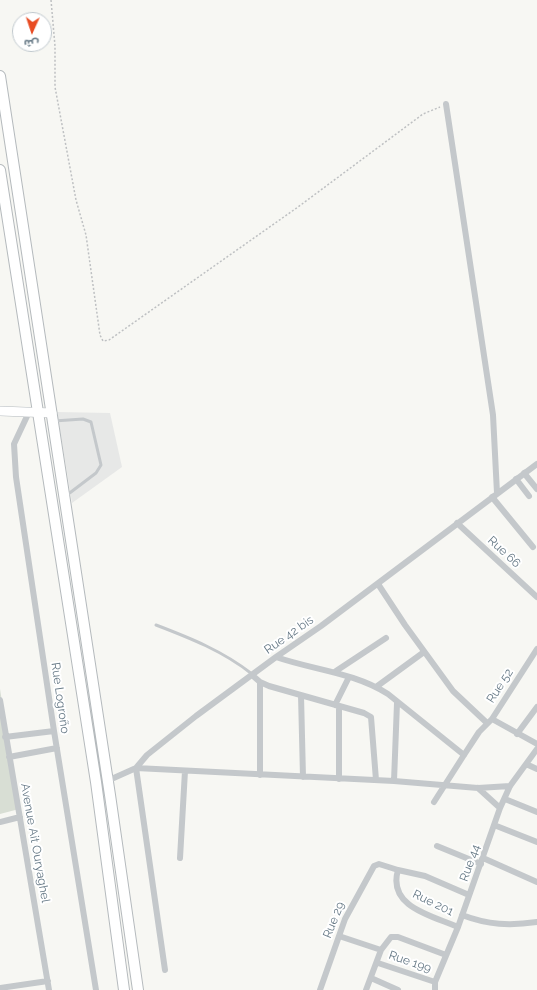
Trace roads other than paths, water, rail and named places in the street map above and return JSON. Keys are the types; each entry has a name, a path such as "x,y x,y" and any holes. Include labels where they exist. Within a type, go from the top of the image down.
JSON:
{"main road":[{"path":"0,76 108,781 138,990"},
{"path":"0,170 33,412 96,782 124,990"}],"street":[{"path":"446,104 493,415 494,495 533,547"},
{"path":"0,411 33,412 53,417"},
{"name":"Rue Logroño","path":"33,412 14,444 16,477 54,731 96,990"},
{"name":"Rue 42 bis","path":"96,782 108,781 136,768 157,746 276,657 378,584 516,478 537,464"},
{"path":"524,473 537,489"},
{"path":"516,478 529,496"},
{"name":"Rue 66","path":"457,523 537,597"},
{"path":"378,584 424,652 453,691 489,721 537,744"},
{"path":"336,671 386,638"},
{"name":"Rue 52","path":"444,786 479,732 489,721 537,649"},
{"path":"376,687 424,652"},
{"path":"276,657 292,662 336,671 376,687 464,755"},
{"path":"252,675 260,682 364,713 373,720 376,780"},
{"path":"339,779 337,706 349,677"},
{"path":"260,682 260,775"},
{"path":"301,695 303,777"},
{"name":"Avenue Ait Ouryaghel","path":"0,700 5,738 49,990"},
{"path":"394,781 397,703"},
{"path":"517,734 537,708"},
{"path":"5,738 54,731"},
{"path":"9,757 57,748"},
{"name":"Rue 44","path":"435,990 435,982 458,927 500,808 510,786 537,749"},
{"path":"526,764 537,769"},
{"path":"165,970 136,768 394,781 478,788 510,786"},
{"path":"180,858 185,771"},
{"path":"434,802 444,786"},
{"path":"478,788 500,808"},
{"path":"505,799 537,812"},
{"path":"0,822 20,817"},
{"path":"494,825 537,842"},
{"path":"437,846 537,882"},
{"name":"Rue 29","path":"320,990 339,936 362,885 374,866 379,864 398,870"},
{"path":"398,870 425,876 469,895"},
{"name":"Rue 201","path":"398,870 396,877 398,893 407,904 458,927"},
{"path":"462,915 493,924 520,924 537,922"},
{"path":"339,936 381,950"},
{"path":"366,990 378,963 381,950 391,937 402,939 446,955"},
{"name":"Rue 199","path":"378,963 435,982"},
{"path":"371,978 398,990"},
{"path":"0,988 48,981"}],"lane":[{"path":"53,417 83,419 91,422 101,465 96,473 64,497"},
{"path":"156,626 202,643 241,666 252,675"}]}
